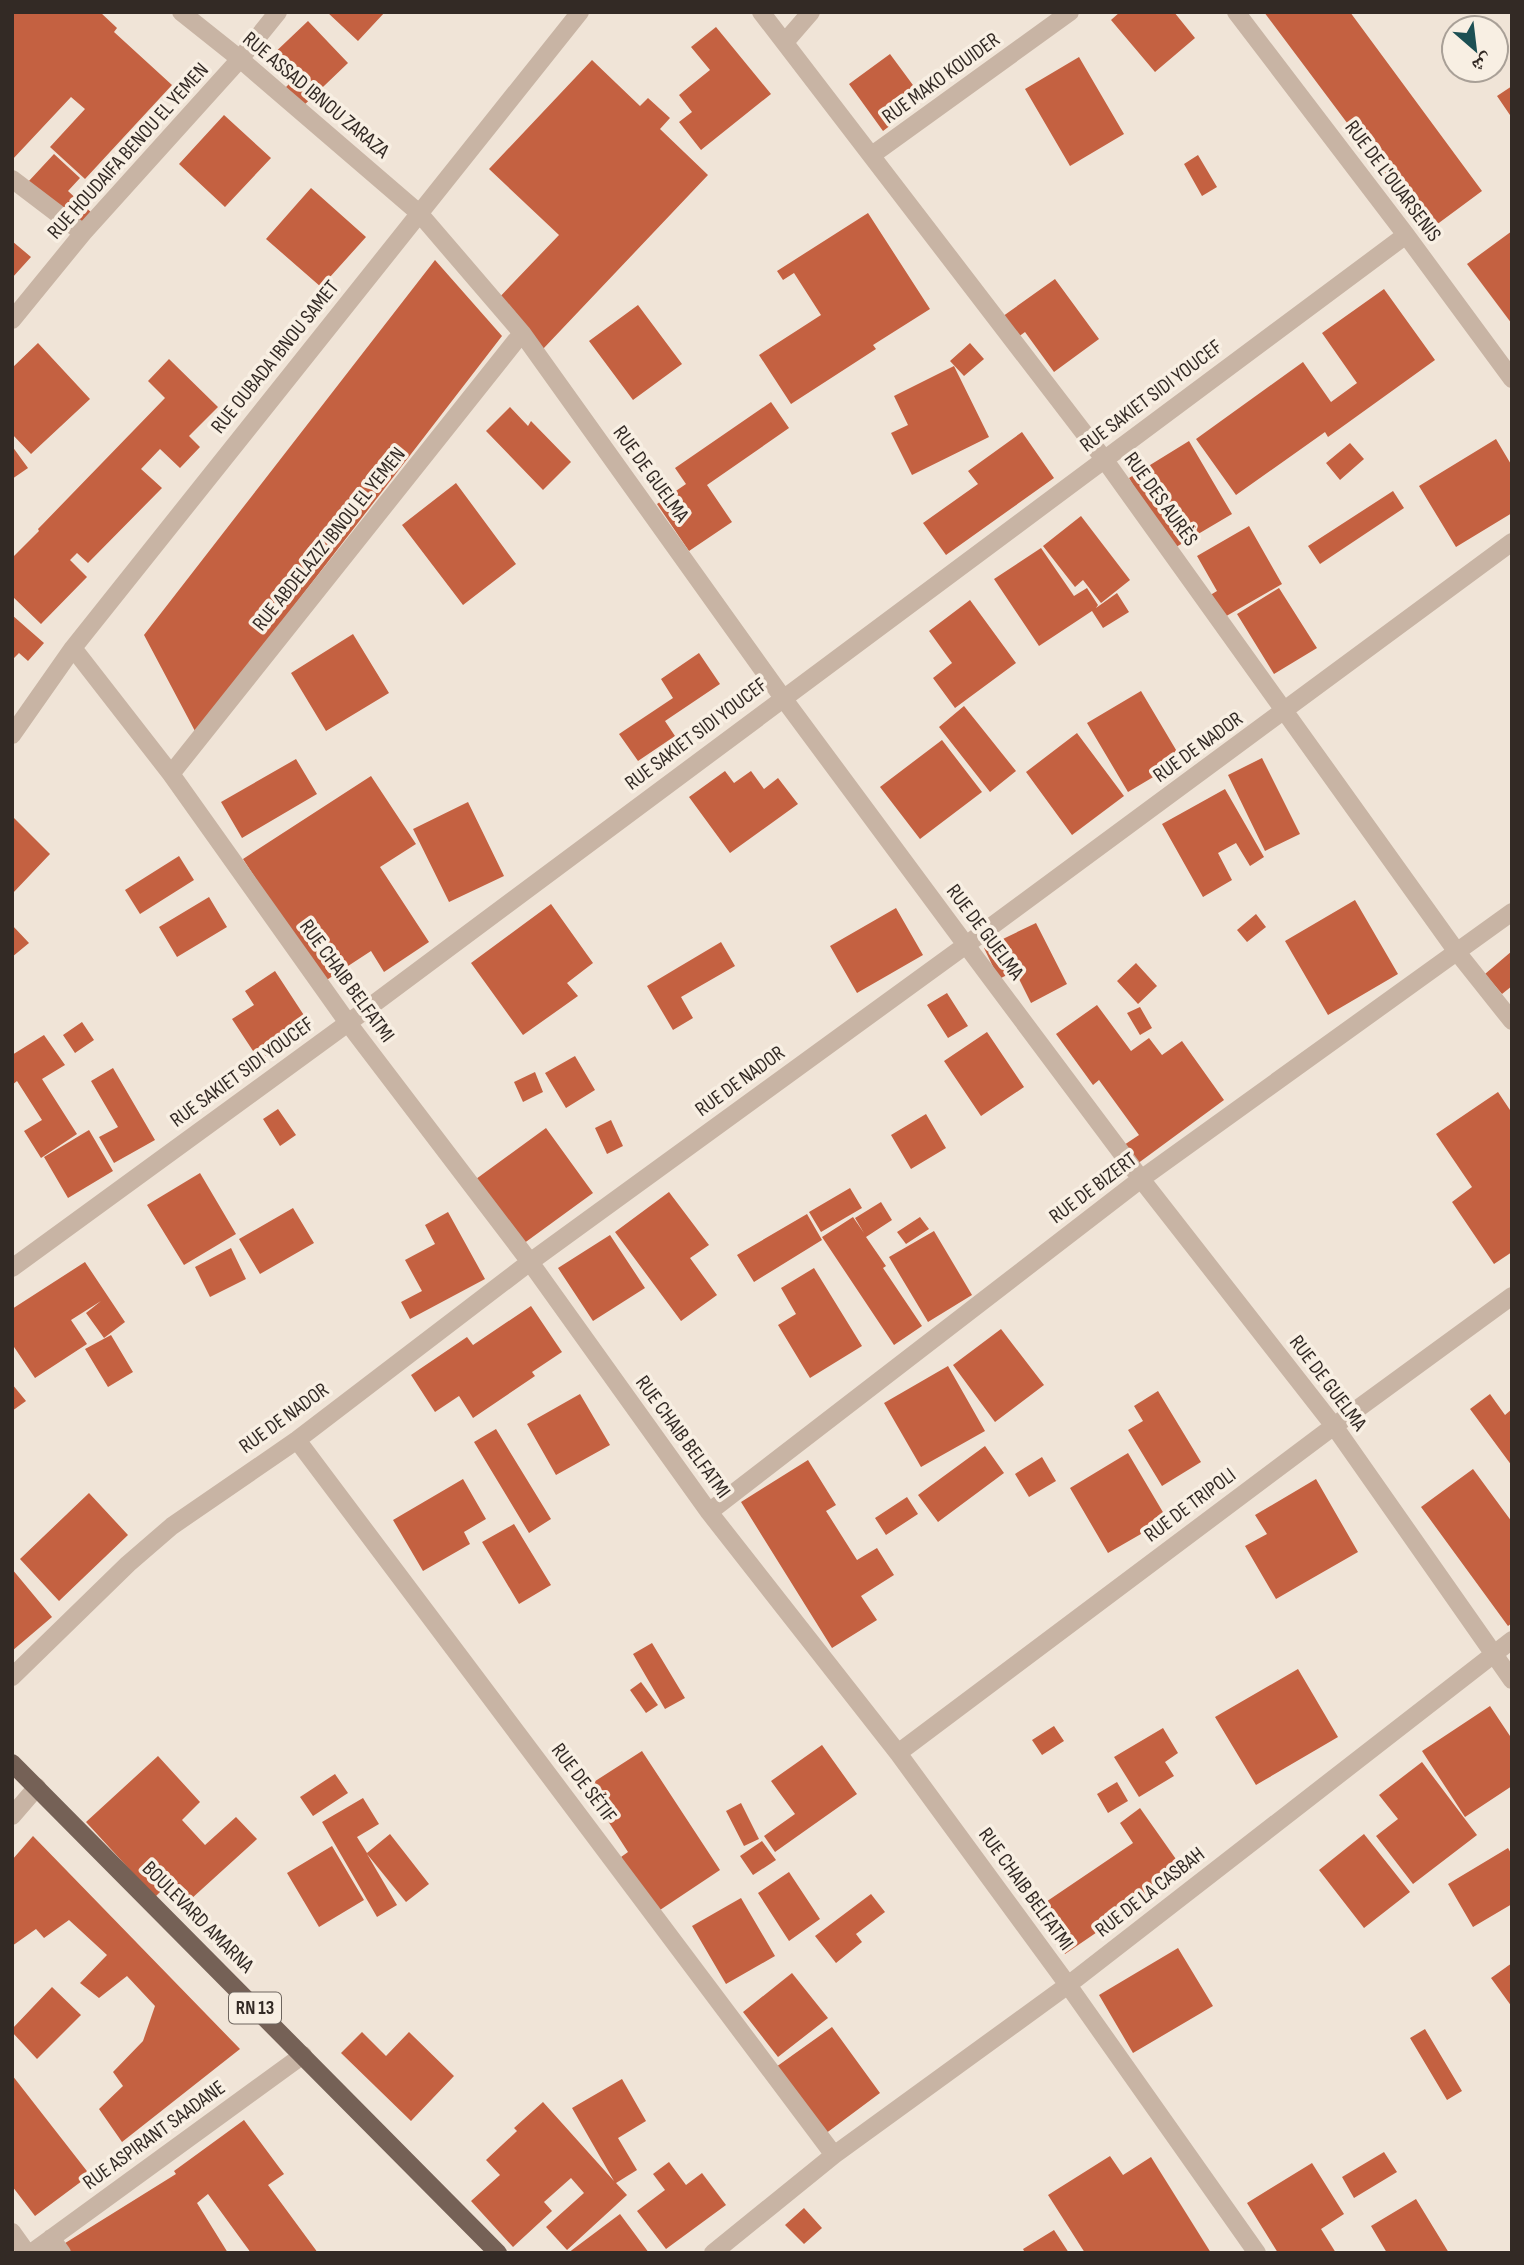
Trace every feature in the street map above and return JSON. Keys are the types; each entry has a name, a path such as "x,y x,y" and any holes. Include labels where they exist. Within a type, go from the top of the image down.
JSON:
{"main road":[{"name":"BOULEVARD AMARNA","path":"12,1763 498,2253"}],"street":[{"name":"RUE ASSAD IBNOU ZARAZA","path":"181,12 419,213"},
{"name":"RUE HOUDAIFA BENOU EL YEMEN","path":"12,320 83,233 240,60 278,12"},
{"name":"RUE OUBADA IBNOU SAMET","path":"12,735 73,648 580,12"},
{"name":"RUE DES AURÈS","path":"761,12 1104,459 1457,952 1512,1021"},
{"path":"785,41 811,12"},
{"name":"RUE MAKO KOUIDER","path":"872,155 1070,12"},
{"name":"RUE DE L'OUARSENIS","path":"1236,12 1512,379"},
{"path":"12,179 83,233"},
{"name":"RUE DE GUELMA","path":"419,213 522,333 783,698 966,945 1141,1180 1334,1426 1512,1680"},
{"name":"RUE SAKIET SIDI YOUCEF","path":"12,1268 348,1023 1406,235"},
{"name":"RUE ABDELAZIZ IBNOU EL YEMEN","path":"171,774 522,333"},
{"name":"RUE DE NADOR","path":"12,1677 172,1525 297,1440 530,1262 966,945 1512,542"},
{"name":"RUE CHAIB BELFATMI","path":"73,648 171,774 348,1023 530,1262 709,1512 898,1752 1068,1985 1257,2253"},
{"name":"RUE DE BIZERT","path":"709,1512 1141,1180 1512,912"},
{"name":"RUE DE TRIPOLI","path":"898,1752 1512,1296"},
{"name":"RUE DE SÉTIF","path":"297,1440 834,2155"},
{"name":"RUE DE LA CASBAH","path":"713,2253 834,2155 1068,1985 1512,1640"},
{"path":"12,1816 37,1787"},
{"name":"RUE ASPIRANT SAADANE","path":"29,2253 303,2055"},
{"path":"12,2232 29,2253"},
{"path":"51,2238 62,2253"}],"building":[{"path":"12,12 100,12 117,28 114,32 172,85 85,179 50,147 85,109 71,97 12,160"},
{"path":"327,12 385,12 358,41"},
{"path":"1120,12 1174,12 1195,38 1155,72 1111,20"},
{"path":"1264,12 1350,12 1482,191 1428,231"},
{"path":"308,21 348,63 301,108 284,89 290,83 268,59"},
{"path":"716,27 771,94 701,150 679,122 692,112 679,95 710,70 691,47"},
{"path":"890,54 924,100 883,131 849,84"},
{"path":"1079,57 1124,134 1070,166 1025,89"},
{"path":"592,60 640,106 648,98 670,118 660,129 708,175 543,349 494,303 559,235 489,169"},
{"path":"1512,86 1512,118 1497,96"},
{"path":"224,115 271,158 225,207 179,164"},
{"path":"54,154 80,178 68,191 94,215 80,230 28,182"},
{"path":"1198,155 1217,187 1202,196 1184,164"},
{"path":"311,188 366,237 321,287 266,239"},
{"path":"868,213 930,309 873,345 876,349 791,404 759,355 821,315 794,273 783,280 777,271"},
{"path":"1512,231 1512,324 1467,264"},
{"path":"12,241 31,257 12,278"},
{"path":"435,260 502,336 196,733 144,635"},
{"path":"1055,279 1099,339 1054,372 1025,332 1014,340 999,319"},
{"path":"1384,289 1435,360 1328,437 1325,432 1236,495 1196,439 1303,362 1331,402 1357,383 1322,333"},
{"path":"638,305 682,364 633,400 589,341"},
{"path":"38,343 90,399 31,454 12,434 12,368"},
{"path":"970,343 984,359 964,376 950,361"},
{"path":"169,359 218,407 189,436 200,447 180,468 160,449 141,469 162,488 88,563 77,553 70,560 87,577 41,624 12,596 12,558 165,398 148,381"},
{"path":"954,366 989,437 912,475 891,433 908,425 894,396"},
{"path":"771,402 789,428 707,485 732,522 689,551 657,504 686,484 675,468"},
{"path":"510,407 528,426 531,421 571,462 543,490 486,431"},
{"path":"1022,432 1054,478 946,555 923,523 978,484 968,471"},
{"path":"1496,439 1512,466 1512,513 1456,547 1419,486"},
{"path":"1189,441 1232,514 1171,550 1129,478"},
{"path":"1350,443 1364,459 1340,480 1326,463"},
{"path":"12,446 28,468 12,479"},
{"path":"456,483 516,564 463,605 402,525"},
{"path":"1393,491 1404,508 1320,564 1308,546"},
{"path":"1081,516 1130,580 1101,603 1083,580 1075,587 1043,546"},
{"path":"1249,526 1282,584 1216,622 1202,600 1217,591 1197,556"},
{"path":"1041,548 1074,596 1087,588 1098,605 1096,608 1117,593 1129,612 1103,628 1092,611 1039,646 994,579"},
{"path":"1279,588 1317,648 1274,674 1237,614"},
{"path":"970,600 1016,663 955,708 933,678 952,663 929,631"},
{"path":"12,615 44,643 28,661 19,653 12,660"},
{"path":"353,634 389,693 326,731 291,673"},
{"path":"699,653 720,684 665,721 675,736 638,761 619,734 673,698 661,679"},
{"path":"1141,691 1182,760 1128,792 1087,723"},
{"path":"964,706 1016,771 990,792 939,727"},
{"path":"1077,733 1124,796 1072,835 1026,772"},
{"path":"942,740 982,792 920,839 880,787"},
{"path":"1262,758 1300,834 1265,851 1228,775"},
{"path":"296,759 317,794 242,838 221,802"},
{"path":"725,771 734,783 751,771 764,789 778,778 798,804 730,853 689,797"},
{"path":"371,776 416,844 380,867 429,942 384,972 371,951 319,985 308,959 243,859"},
{"path":"1225,789 1264,857 1250,866 1236,843 1218,853 1232,880 1203,897 1162,824"},
{"path":"468,802 504,876 449,902 413,829"},
{"path":"12,816 50,854 12,894"},
{"path":"179,856 194,880 140,914 125,890"},
{"path":"209,897 227,927 177,957 159,927"},
{"path":"1355,900 1398,974 1328,1015 1285,941"},
{"path":"551,904 593,963 567,983 578,996 523,1035 471,963"},
{"path":"896,908 923,955 857,993 830,946"},
{"path":"1256,914 1266,927 1247,942 1237,930"},
{"path":"1036,923 1067,984 1031,1003 1015,971 999,979 984,948"},
{"path":"12,925 29,943 12,957"},
{"path":"721,942 735,966 681,997 693,1018 673,1030 647,986"},
{"path":"1512,951 1512,986 1502,994 1485,974"},
{"path":"1136,963 1157,986 1138,1004 1117,981"},
{"path":"275,971 311,1026 259,1060 232,1019 254,1005 245,991"},
{"path":"947,993 968,1026 948,1038 927,1005"},
{"path":"1097,1005 1131,1051 1149,1038 1162,1055 1182,1041 1224,1100 1137,1164 1124,1145 1139,1135 1099,1080 1093,1085 1056,1034"},
{"path":"1140,1007 1152,1028 1140,1035 1127,1013"},
{"path":"82,1022 94,1040 75,1053 63,1035"},
{"path":"987,1032 1024,1087 981,1116 944,1061"},
{"path":"44,1035 65,1065 42,1079 77,1134 41,1158 24,1131 42,1120 17,1081 12,1085 12,1055"},
{"path":"575,1056 595,1090 566,1108 545,1073"},
{"path":"113,1068 155,1140 114,1163 99,1137 118,1127 91,1081"},
{"path":"535,1072 543,1092 523,1102 514,1082"},
{"path":"1498,1092 1512,1113 1512,1252 1494,1264 1452,1202 1472,1187 1436,1134"},
{"path":"278,1109 296,1135 280,1146 263,1119"},
{"path":"926,1114 946,1148 911,1169 891,1135"},
{"path":"611,1120 623,1146 607,1154 595,1128"},
{"path":"546,1128 593,1193 512,1252 465,1187"},
{"path":"89,1130 113,1171 68,1198 44,1157"},
{"path":"200,1173 236,1234 184,1265 147,1205"},
{"path":"850,1188 862,1208 821,1232 809,1212"},
{"path":"669,1192 709,1245 690,1258 717,1295 681,1321 615,1232"},
{"path":"881,1202 892,1220 866,1237 886,1266 883,1268 922,1326 894,1345 822,1237 853,1217 864,1233 855,1218"},
{"path":"293,1208 314,1243 260,1274 239,1239"},
{"path":"448,1212 485,1279 410,1319 401,1302 422,1291 405,1260 435,1244 425,1225"},
{"path":"807,1214 822,1240 754,1282 737,1255"},
{"path":"920,1217 929,1229 906,1244 897,1232"},
{"path":"934,1231 972,1295 928,1322 889,1257"},
{"path":"610,1235 645,1288 593,1321 558,1268"},
{"path":"231,1248 246,1279 210,1297 195,1267"},
{"path":"85,1262 125,1322 104,1338 86,1313 101,1301 71,1320 87,1344 35,1378 12,1344 12,1309"},
{"path":"814,1268 862,1346 810,1378 778,1325 796,1314 781,1288"},
{"path":"531,1306 562,1352 532,1372 535,1376 473,1418 459,1396 435,1412 411,1375 467,1337 473,1345"},
{"path":"1001,1329 1044,1385 995,1422 953,1365"},
{"path":"111,1335 133,1372 108,1387 85,1349"},
{"path":"948,1366 985,1431 921,1467 884,1403"},
{"path":"12,1384 26,1401 12,1411"},
{"path":"1158,1391 1201,1462 1162,1486 1128,1430 1143,1421 1134,1406"},
{"path":"580,1394 610,1445 556,1475 527,1424"},
{"path":"1490,1394 1505,1415 1512,1409 1512,1466 1470,1409"},
{"path":"496,1429 551,1519 529,1533 474,1442"},
{"path":"985,1446 1004,1473 938,1522 918,1495"},
{"path":"1128,1453 1167,1519 1108,1553 1070,1488"},
{"path":"1042,1457 1056,1481 1029,1497 1015,1474"},
{"path":"808,1460 836,1505 826,1511 857,1560 877,1548 894,1575 861,1596 877,1620 832,1648 741,1502"},
{"path":"1473,1469 1512,1522 1512,1623 1508,1626 1421,1507"},
{"path":"463,1479 486,1519 464,1532 470,1544 423,1571 393,1520"},
{"path":"1316,1479 1358,1552 1276,1599 1245,1546 1267,1534 1255,1515"},
{"path":"89,1493 128,1535 59,1601 20,1559"},
{"path":"907,1497 918,1514 886,1535 875,1518"},
{"path":"514,1524 551,1585 519,1604 482,1542"},
{"path":"12,1569 52,1617 12,1651"},
{"path":"652,1643 685,1698 665,1709 633,1654"},
{"path":"1298,1669 1338,1737 1256,1785 1215,1717"},
{"path":"641,1682 658,1705 646,1713 630,1690"},
{"path":"1490,1706 1512,1739 1512,1786 1465,1817 1422,1751"},
{"path":"1054,1726 1064,1741 1042,1755 1032,1740"},
{"path":"1163,1728 1178,1753 1165,1762 1174,1776 1139,1797 1114,1757"},
{"path":"822,1745 857,1794 775,1852 764,1836 795,1814 771,1781"},
{"path":"642,1751 720,1870 657,1912 621,1857 628,1852 586,1787"},
{"path":"158,1756 200,1802 182,1820 205,1845 236,1817 257,1839 180,1909 162,1890 155,1897 86,1822"},
{"path":"1422,1762 1477,1835 1413,1884 1376,1836 1398,1819 1379,1795"},
{"path":"335,1774 348,1793 313,1816 300,1797"},
{"path":"1117,1782 1128,1801 1108,1813 1097,1794"},
{"path":"363,1798 379,1824 357,1837 367,1853 390,1834 429,1884 406,1902 367,1854 397,1905 377,1917 322,1822"},
{"path":"741,1803 759,1839 744,1846 726,1811"},
{"path":"1140,1808 1185,1872 1065,1954 1034,1910 1133,1843 1120,1823"},
{"path":"1364,1834 1410,1892 1364,1928 1319,1870"},
{"path":"33,1836 240,2049 122,2142 99,2109 123,2086 113,2072 143,2041 155,2006 127,1976 99,1998 80,1983 107,1955 69,1920 44,1938 36,1929 12,1946 12,1860"},
{"path":"762,1841 776,1860 753,1875 740,1856"},
{"path":"332,1846 364,1900 319,1927 287,1873"},
{"path":"1508,1848 1512,1855 1512,1904 1473,1927 1448,1884"},
{"path":"789,1872 820,1919 789,1941 758,1893"},
{"path":"871,1894 885,1912 856,1934 862,1942 836,1963 815,1936"},
{"path":"741,1898 775,1956 726,1984 692,1926"},
{"path":"1178,1948 1213,2006 1133,2053 1099,1995"},
{"path":"1512,1963 1512,2007 1491,1978"},
{"path":"792,1973 828,2018 778,2057 743,2012"},
{"path":"52,1987 81,2015 37,2059 12,2029"},
{"path":"832,2027 880,2093 825,2134 776,2067"},
{"path":"1425,2029 1462,2091 1447,2100 1410,2038"},
{"path":"362,2032 386,2056 409,2032 454,2076 411,2121 341,2053"},
{"path":"12,2075 90,2175 35,2216 12,2186"},
{"path":"622,2079 646,2121 618,2138 637,2170 616,2183 627,2195 567,2250 546,2227 584,2193 571,2178 544,2202 552,2211 513,2247 471,2201 500,2175 486,2160 517,2131 514,2128 543,2102 614,2181 572,2108"},
{"path":"244,2120 284,2174 268,2185 318,2253 251,2253 208,2194 197,2203 228,2253 67,2253 62,2245 176,2174 174,2171"},
{"path":"1384,2152 1397,2172 1354,2198 1342,2177"},
{"path":"1110,2156 1123,2175 1151,2157 1211,2253 1085,2253 1048,2195"},
{"path":"669,2162 686,2185 702,2173 726,2205 666,2249 637,2211 665,2190 653,2174"},
{"path":"1312,2163 1344,2214 1321,2229 1336,2253 1278,2253 1247,2203"},
{"path":"1416,2199 1449,2253 1387,2253 1371,2226"},
{"path":"804,2208 822,2228 804,2244 785,2225"},
{"path":"620,2214 649,2253 568,2253"},
{"path":"1054,2230 1069,2253 1025,2253 1023,2249"}]}
